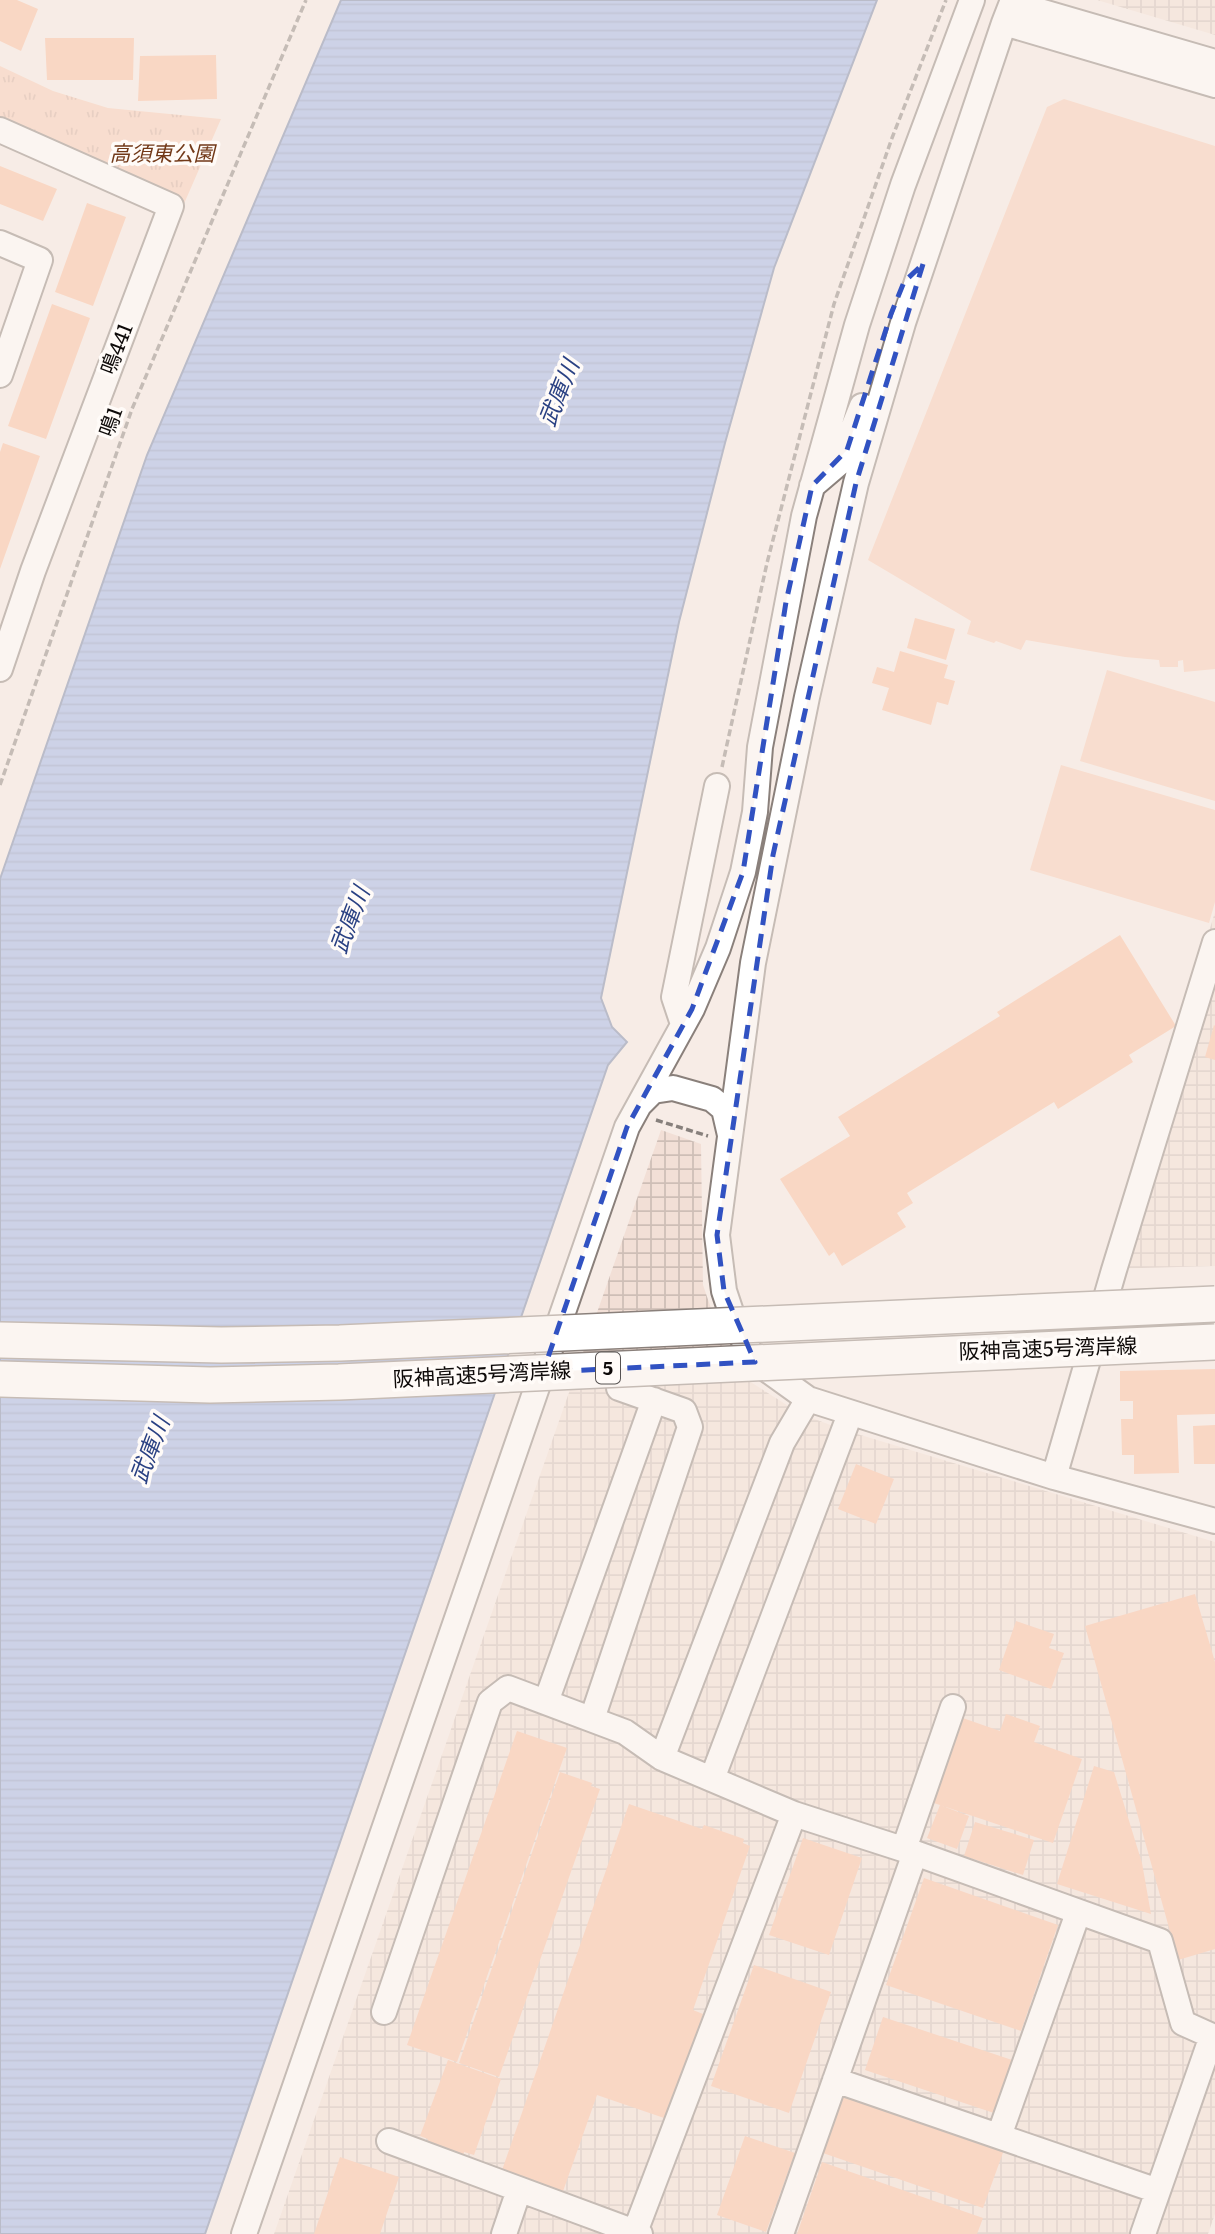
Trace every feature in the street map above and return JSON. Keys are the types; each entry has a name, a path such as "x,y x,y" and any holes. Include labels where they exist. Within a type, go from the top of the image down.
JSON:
{"highway":[{"name":"阪神高速5号湾岸線","path":"0,1340 221,1345 340,1343 1215,1304"},
{"name":"阪神高速5号湾岸線","path":"0,1379 210,1385 339,1382 1215,1342"}],"street":[{"path":"244,2234 627,1127 683,1024 718,948 743,872 755,812 760,747 783,616 812,486 861,312 903,185 972,0"},
{"path":"1009,9 1215,62"},
{"path":"1009,9 1215,85"},
{"path":"1009,9 923,264 856,483 807,697 753,963 717,1235 723,1291 735,1325 755,1361 808,1399 1054,1477 1215,1521"},
{"name":"鳴441","path":"0,130 171,206 33,571 0,669"},
{"path":"0,243 40,260 0,375"},
{"path":"812,486 839,463 847,450 904,282 923,264"},
{"path":"683,1024 674,997 717,786"},
{"path":"1054,1477 1114,1270 1215,943"},
{"path":"638,1105 653,1091 673,1088 712,1099 723,1108 730,1135"},
{"path":"592,1719 690,1427 684,1411 619,1388"},
{"path":"662,1758 782,1443 808,1399"},
{"path":"546,1702 654,1400"},
{"path":"712,1779 850,1414"},
{"path":"384,2012 490,1702 508,1688 625,1732 662,1758 794,1814 909,1851 1160,1941 1183,2024 1212,2036 1143,2234"},
{"path":"781,2234 835,2080 953,1707"},
{"path":"389,2141 637,2233 794,1814"},
{"path":"999,2136 1078,1913"},
{"path":"835,2080 1158,2191"},
{"path":"504,2234 519,2190"}],"path":[{"name":"鳴1","path":"0,785 132,409 306,0"}],"highlighted area":[{"path":"923,264 856,483 773,855 717,1235 724,1291 755,1362 543,1372 627,1127 692,1009 743,872 786,602 812,486 847,450 904,282"}],"shaded area":[{"path":"1097,0 1215,0 1215,35"},
{"path":"1215,912 1215,1266 1105,1269"},
{"path":"661,1130 701,1144 703,1285 726,1352 749,1381 801,1414 844,1430 1215,1542 1215,2214 1208,2234 274,2234"}],"green space":[{"name":"高須東公園","path":"0,66 53,91 108,108 221,119 183,206 0,122"},
{"path":"1064,99 1215,146 1215,669 1184,672 1183,660 1178,661 1178,667 1160,667 1159,660 1026,640 1021,650 996,641 994,643 967,634 971,621 868,560 1047,107"},
{"path":"1107,670 1215,702 1215,801 1080,761"},
{"path":"1061,765 1215,810 1215,902 1209,923 1030,870"}],"water":[{"name":"武庫川","path":"341,0 877,0 774,268 679,622 601,998 612,1027 627,1042 608,1065 205,2234 0,2234 0,879 147,455"}],"building":[{"path":"0,0 17,0 38,9 21,51 0,41"},
{"path":"45,38 134,38 133,80 47,80"},
{"path":"216,55 217,99 138,101 140,56"},
{"path":"0,166 57,189 43,221 0,204"},
{"path":"87,203 126,217 93,306 55,292"},
{"path":"52,304 90,318 46,439 8,426"},
{"path":"3,443 40,456 0,569 0,452"},
{"path":"915,618 955,629 946,660 907,648"},
{"path":"900,651 948,665 944,678 955,681 948,705 937,702 931,725 882,710 889,688 872,683 877,667 894,672"},
{"path":"1120,935 1176,1026 1129,1055 1133,1062 1058,1109 1054,1102 907,1193 913,1203 897,1213 906,1227 842,1266 834,1252 829,1256 780,1179 850,1136 838,1117 1000,1016 997,1012"},
{"path":"1215,1026 1215,1060 1205,1057"},
{"path":"1215,1369 1215,1414 1177,1415 1179,1473 1134,1474 1134,1455 1122,1455 1121,1419 1133,1419 1133,1401 1120,1401 1120,1371"},
{"path":"1215,1425 1215,1464 1194,1464 1193,1426"},
{"path":"856,1464 894,1479 876,1524 838,1509"},
{"path":"1195,1594 1215,1662 1215,1949 1178,1960 1085,1626"},
{"path":"1016,1621 1054,1634 1049,1648 1064,1653 1051,1689 999,1670"},
{"path":"1006,1714 1040,1726 1034,1742 1082,1759 1053,1843 928,1801 957,1716 1000,1731"},
{"path":"517,1731 567,1748 457,2062 407,2045"},
{"path":"1094,1766 1114,1772 1142,1863 1151,1914 1057,1884"},
{"path":"560,1772 592,1783 591,1786 600,1789 499,2077 459,2063"},
{"path":"629,1804 702,1829 704,1825 744,1839 743,1843 750,1846 693,2010 703,2014 667,2119 597,2095 561,2197 500,2176"},
{"path":"940,1805 969,1816 957,1849 927,1838"},
{"path":"975,1822 1034,1840 1023,1875 964,1856"},
{"path":"803,1838 862,1858 829,1955 769,1935"},
{"path":"924,1878 1058,1925 1021,2031 886,1985"},
{"path":"754,1965 831,1992 789,2113 711,2086"},
{"path":"883,2017 1012,2060 994,2113 865,2070"},
{"path":"448,2060 501,2079 474,2155 464,2152 463,2157 427,2144 428,2139 420,2136"},
{"path":"841,2091 1005,2147 983,2208 820,2152"},
{"path":"745,2136 795,2153 766,2232 717,2215"},
{"path":"340,2157 399,2177 380,2234 314,2234"},
{"path":"822,2162 983,2218 977,2234 797,2234"}]}
